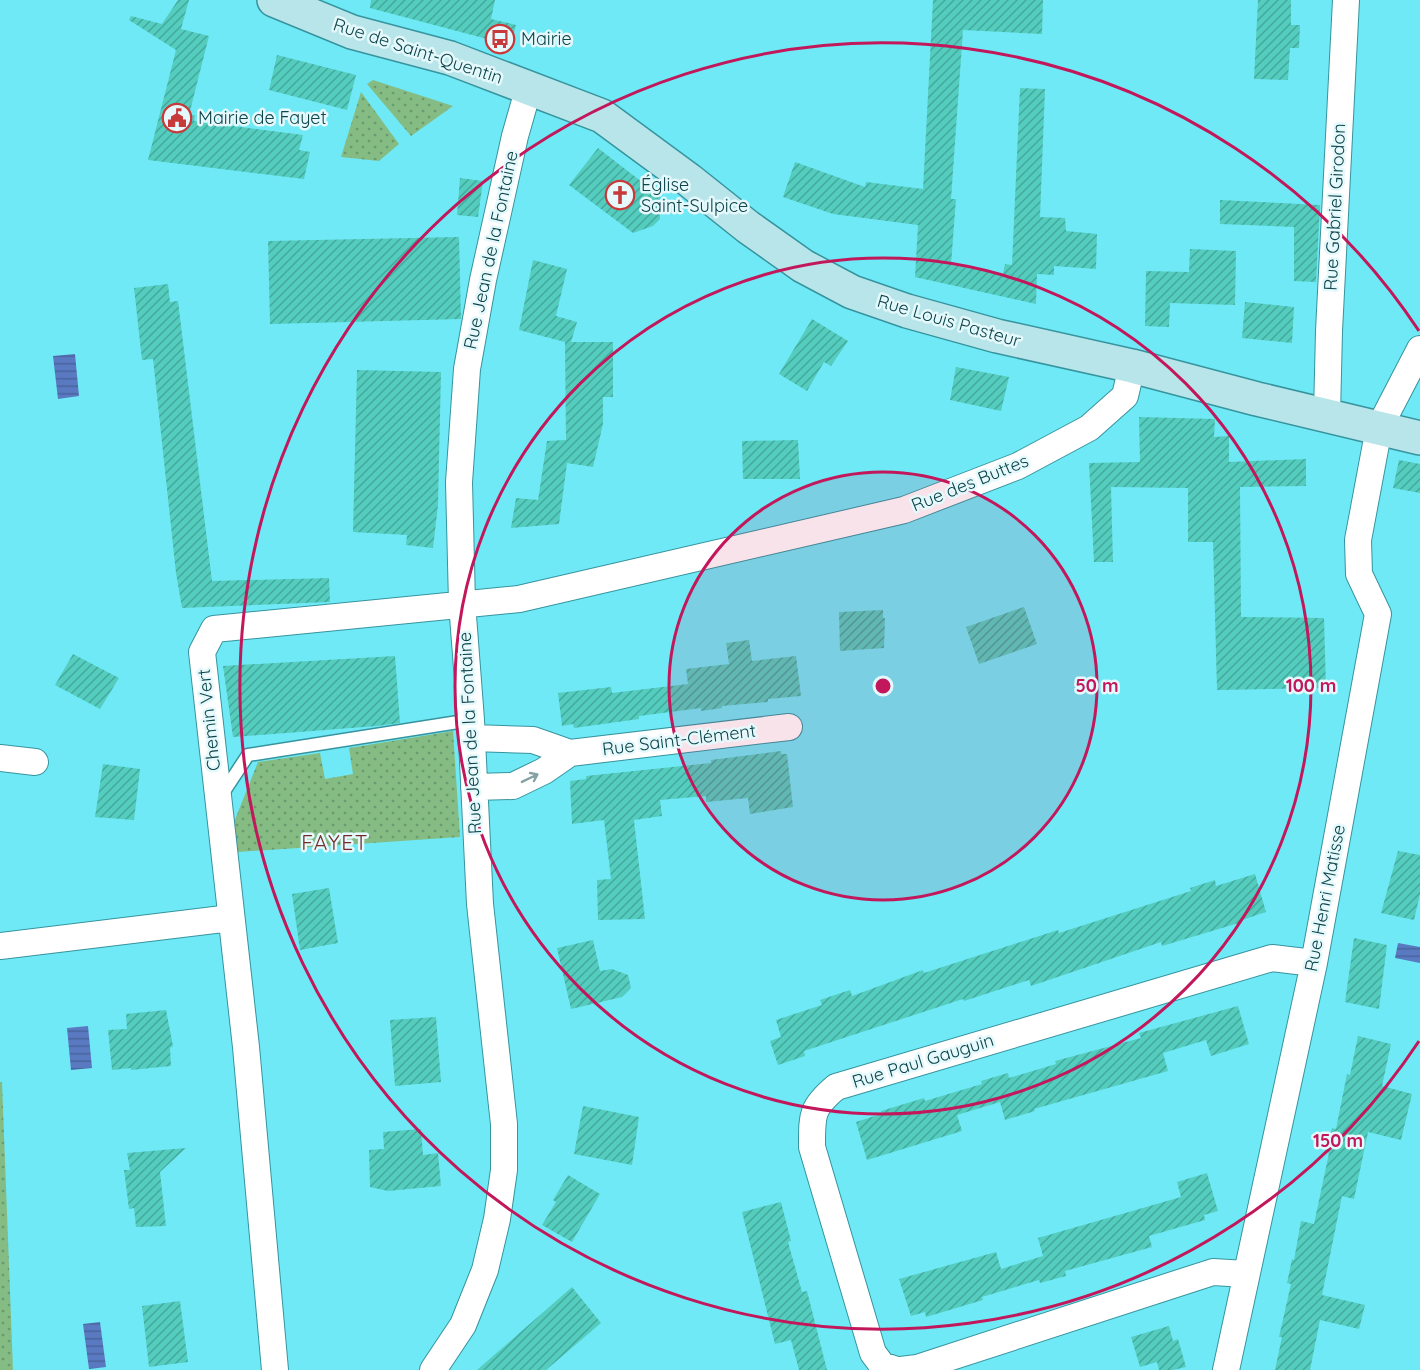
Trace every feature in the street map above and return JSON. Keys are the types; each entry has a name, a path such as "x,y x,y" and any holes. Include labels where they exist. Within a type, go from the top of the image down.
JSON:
{"main road":[{"name":"Rue de Saint-Quentin","path":"274,0 352,32 450,58 529,87"},
{"name":"Rue Louis Pasteur","path":"529,87 602,116 803,266 852,292 907,311 997,336 1131,366 1420,438"}],"street":[{"name":"Rue Gabriel Girodon","path":"1327,415 1346,0"},
{"name":"Rue Jean de la Fontaine","path":"433,1370 463,1325 485,1270 497,1219 504,1170 504,1124 480,904 462,603 459,482 466,369 515,136 529,87"},
{"name":"Rue Henri Matisse","path":"1226,1370 1314,963 1378,614 1359,574 1358,540 1379,428 1420,349"},
{"name":"Rue des Buttes","path":"462,603 519,599 903,510 1018,466 1089,428 1125,396 1131,366"},
{"name":"Chemin Vert","path":"275,1370 246,1047 202,652 214,629 389,613 462,603"},
{"name":"Rue Saint-Clément","path":"471,729 533,740 570,753 789,727"},
{"name":"Rue Saint-Clément","path":"474,787 513,786 543,771 570,753"},
{"path":"0,758 35,762"},
{"path":"0,946 231,918"},
{"name":"Rue Paul Gauguin","path":"1246,1274 1214,1272 917,1368 899,1370 882,1365 873,1353 812,1147 812,1119 820,1100 836,1087 1272,958 1314,963"}],"lane":[{"path":"218,801 248,754 471,729"}],"green space":[{"path":"373,80 453,106 411,136 367,84"},
{"path":"361,92 399,144 379,161 341,157"},
{"path":"453,731 460,837 238,852 234,822 258,762 320,753 325,779 353,774 349,748"},
{"path":"0,1082 2,1082 13,1370 0,1370"}],"water":[{"path":"75,354 79,396 58,399 53,356"},
{"path":"1398,943 1420,947 1420,963 1395,958"},
{"path":"88,1026 92,1068 71,1070 67,1028"},
{"path":"100,1322 106,1367 89,1369 83,1324"}],"building":[{"name":"Mairie de Fayet","path":"178,0 189,0 181,29 209,36 189,115 195,115 194,121 303,135 299,150 310,152 304,179 148,160 176,50 129,20 131,16 162,24"},
{"path":"371,0 495,0 491,19 516,25 509,52 486,44 487,39 370,8"},
{"path":"933,0 1043,0 1042,34 963,30 951,199 956,199 951,265 1003,274 1005,264 1012,265 1020,88 1045,89 1040,217 1065,218 1066,231 1097,234 1096,269 1054,266 1054,275 1037,274 1036,304 915,277 918,225 833,214 783,197 795,162 865,187 866,182 923,189"},
{"path":"1258,0 1291,0 1291,25 1300,25 1299,48 1290,48 1288,80 1254,79"},
{"path":"277,55 356,75 347,110 269,90"},
{"name":"Église Saint-Sulpice","path":"598,148 660,196 660,219 653,226 633,233 569,185"},
{"path":"460,178 483,181 478,217 457,215"},
{"path":"1220,200 1320,205 1316,282 1294,281 1294,227 1220,224"},
{"path":"459,237 461,319 270,324 268,241"},
{"path":"1190,249 1236,251 1235,305 1170,303 1169,327 1145,326 1146,271 1189,272"},
{"path":"533,260 567,269 556,316 577,322 571,342 613,342 613,397 603,397 603,424 593,467 567,463 559,524 511,528 516,498 538,500 547,441 566,440 565,342 519,330"},
{"path":"168,284 170,302 178,301 212,581 329,578 330,602 182,608 176,573 153,359 142,360 134,288"},
{"path":"1245,302 1294,307 1292,343 1242,338"},
{"path":"812,319 848,341 831,366 824,362 807,391 779,374"},
{"path":"956,367 1009,377 1001,411 950,400"},
{"path":"357,370 441,372 438,505 433,548 406,545 407,535 353,532"},
{"path":"1139,417 1215,419 1214,437 1229,436 1229,462 1306,459 1306,486 1240,487 1241,617 1324,618 1326,688 1217,690 1213,542 1188,542 1188,488 1111,487 1113,562 1094,562 1089,463 1140,462"},
{"path":"798,440 800,479 743,479 742,441"},
{"path":"1399,460 1420,464 1420,493 1393,488"},
{"path":"1024,607 1037,644 979,664 966,627"},
{"path":"883,610 884,648 840,651 839,612"},
{"path":"749,640 752,661 796,656 801,696 768,699 768,702 722,706 722,708 701,711 701,708 639,716 639,719 574,728 573,724 562,726 558,693 611,687 612,693 688,684 686,669 729,664 726,643"},
{"path":"73,654 119,678 100,709 55,685"},
{"path":"395,656 400,723 233,737 223,666"},
{"path":"781,751 781,754 787,754 793,807 750,814 748,798 706,802 706,796 660,800 662,816 634,820 645,919 598,920 597,880 611,879 604,820 572,824 570,781 586,779 586,776 711,763 711,760"},
{"path":"103,764 140,769 134,820 95,817"},
{"path":"1398,851 1420,855 1420,894 1414,920 1381,913"},
{"path":"1255,874 1266,912 1242,920 1242,922 1162,946 1161,942 1031,986 1029,980 964,1001 963,999 804,1051 805,1056 778,1065 770,1041 781,1037 776,1020 822,1005 820,1000 850,990 852,996 923,970 924,973 1191,891 1190,888 1215,880 1216,886"},
{"path":"329,888 338,943 300,950 292,894"},
{"path":"1354,938 1387,945 1379,1009 1345,1002"},
{"path":"593,940 600,971 612,969 628,975 631,988 622,997 571,1009 557,948"},
{"path":"1238,1006 1249,1044 1211,1056 1206,1040 1163,1053 1168,1071 1034,1109 1035,1111 1005,1120 1000,1102 957,1115 962,1131 867,1160 856,1122 881,1114 881,1111 982,1084 981,1081 1008,1073 1009,1078 1056,1064 1055,1061 1141,1038 1139,1033"},
{"path":"166,1010 173,1046 170,1048 171,1066 112,1070 108,1030 127,1029 126,1014"},
{"path":"436,1017 441,1082 395,1086 390,1020"},
{"path":"1358,1036 1391,1044 1382,1086 1412,1094 1401,1140 1368,1132 1354,1199 1342,1196 1322,1295 1365,1305 1359,1329 1320,1320 1310,1370 1275,1370 1282,1337 1279,1337 1291,1284 1287,1283 1301,1221 1314,1224 1329,1153 1326,1152 1332,1128 1336,1129 1347,1074 1350,1075"},
{"path":"583,1106 639,1117 632,1165 574,1154"},
{"path":"421,1129 423,1155 438,1153 441,1186 388,1191 370,1187 369,1150 384,1149 383,1132"},
{"path":"186,1148 160,1172 166,1226 136,1227 134,1208 129,1209 124,1170 130,1170 127,1153"},
{"path":"1207,1173 1218,1211 1204,1215 1205,1220 1149,1236 1152,1247 1065,1271 1066,1276 1040,1283 1039,1280 926,1317 925,1312 911,1316 899,1279 996,1252 1001,1269 1043,1256 1038,1238 1181,1197 1177,1182"},
{"path":"568,1175 600,1194 572,1242 542,1225 556,1202 553,1200"},
{"path":"781,1202 791,1241 788,1242 802,1292 807,1291 827,1370 799,1370 791,1340 775,1344 742,1212"},
{"path":"572,1287 601,1323 546,1370 477,1370"},
{"path":"180,1301 188,1362 149,1367 142,1306"},
{"path":"1169,1326 1173,1341 1178,1339 1186,1367 1159,1370 1157,1362 1140,1367 1131,1337"}],"place":[{"name":"Mairie","path":"500,39"},
{"name":"Mairie de Fayet","path":"177,118"},
{"name":"Église Saint-Sulpice","path":"620,195"}],"district":[{"name":"FAYET","path":"335,843"}]}
